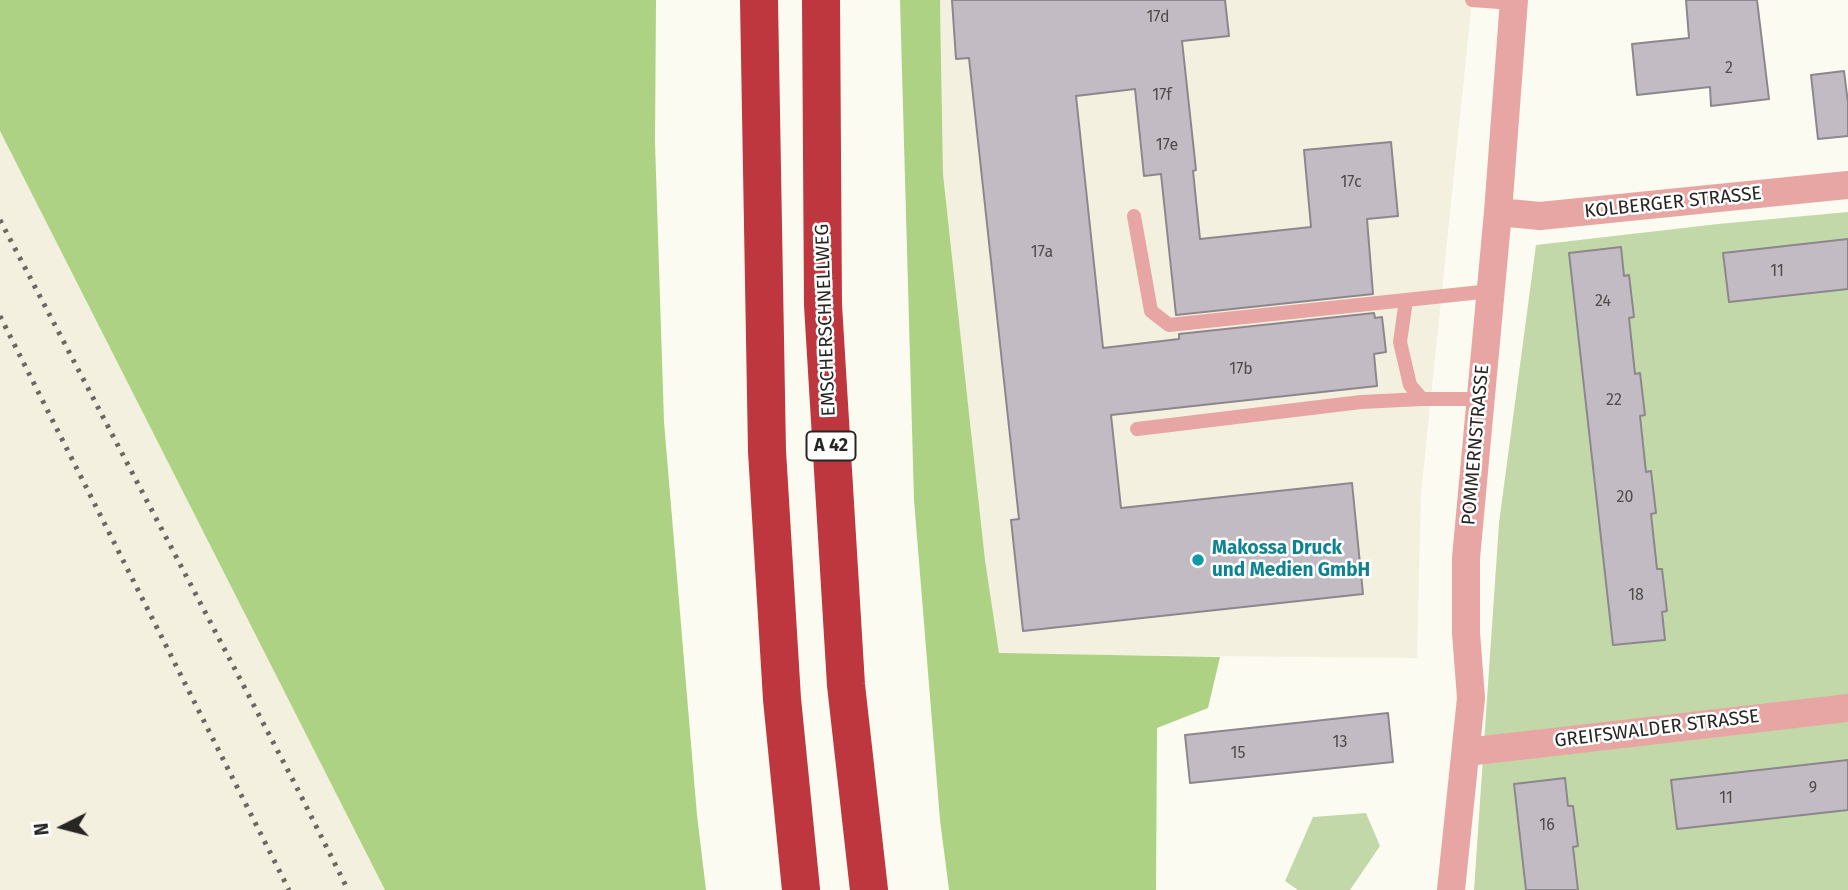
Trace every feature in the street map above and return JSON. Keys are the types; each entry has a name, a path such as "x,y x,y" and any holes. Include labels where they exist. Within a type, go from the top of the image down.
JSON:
{"highway":[{"path":"759,0 767,451 782,699 801,890"},
{"name":"EMSCHERSCHNELLWEG","path":"821,0 822,305 846,685 869,890"}],"street":[{"name":"POMMERNSTRASSE","path":"1451,890 1471,698 1466,633 1466,558 1499,212 1513,1"},
{"name":"KOLBERGER STRASSE","path":"1499,212 1540,216 1848,185"},
{"name":"GREIFSWALDER STRASSE","path":"1467,752 1848,708"}],"lane":[{"path":"1472,0 1513,1"},
{"path":"1135,216 1151,312 1169,325 1491,291"},
{"path":"1406,300 1400,342 1410,386 1422,399"},
{"path":"1137,429 1361,402 1481,399"}],"shaded area":[{"path":"940,0 1472,0 1421,494 1417,658 999,654 985,560 943,174"},
{"path":"0,131 385,890 0,890"}],"green space":[{"path":"0,0 656,0 655,143 664,422 697,815 706,890 385,890 0,131"},
{"path":"900,0 940,0 943,174 985,560 999,653 1220,657 1208,708 1157,728 1156,890 949,890 940,820 914,500"},
{"path":"1848,212 1848,890 1474,890 1499,523 1536,245"},
{"path":"1366,813 1380,846 1350,890 1298,890 1285,881 1313,817"}],"building":[{"path":"952,0 1225,0 1229,36 1182,41 1196,170 1193,171 1200,239 1311,227 1304,150 1391,142 1398,216 1367,219 1373,294 1176,315 1161,174 1144,176 1135,89 1076,96 1103,348 1179,339 1179,334 1374,313 1375,318 1382,317 1386,352 1374,354 1377,386 1111,415 1121,508 1352,483 1363,594 1023,631 1011,520 1019,519 969,58 956,59"},
{"path":"1686,0 1757,0 1769,99 1711,106 1710,87 1637,95 1632,44 1689,38"},
{"path":"1844,71 1848,136 1818,139 1811,75"},
{"path":"1848,239 1848,289 1729,302 1723,253"},
{"path":"1621,247 1624,276 1629,275 1634,317 1629,318 1635,374 1640,373 1645,415 1640,416 1646,472 1651,471 1656,513 1651,514 1657,569 1662,569 1667,611 1662,612 1665,640 1613,645 1569,253"},
{"path":"1388,713 1393,762 1190,783 1185,735"},
{"path":"1848,760 1848,810 1677,829 1671,780"},
{"path":"1565,778 1568,806 1573,806 1578,846 1573,847 1578,890 1526,890 1514,784"}],"railway":[{"path":"0,220 348,890"},
{"path":"0,316 289,890"}],"place":[{"name":"Makossa Druck und Medien GmbH","path":"1198,560"}]}
